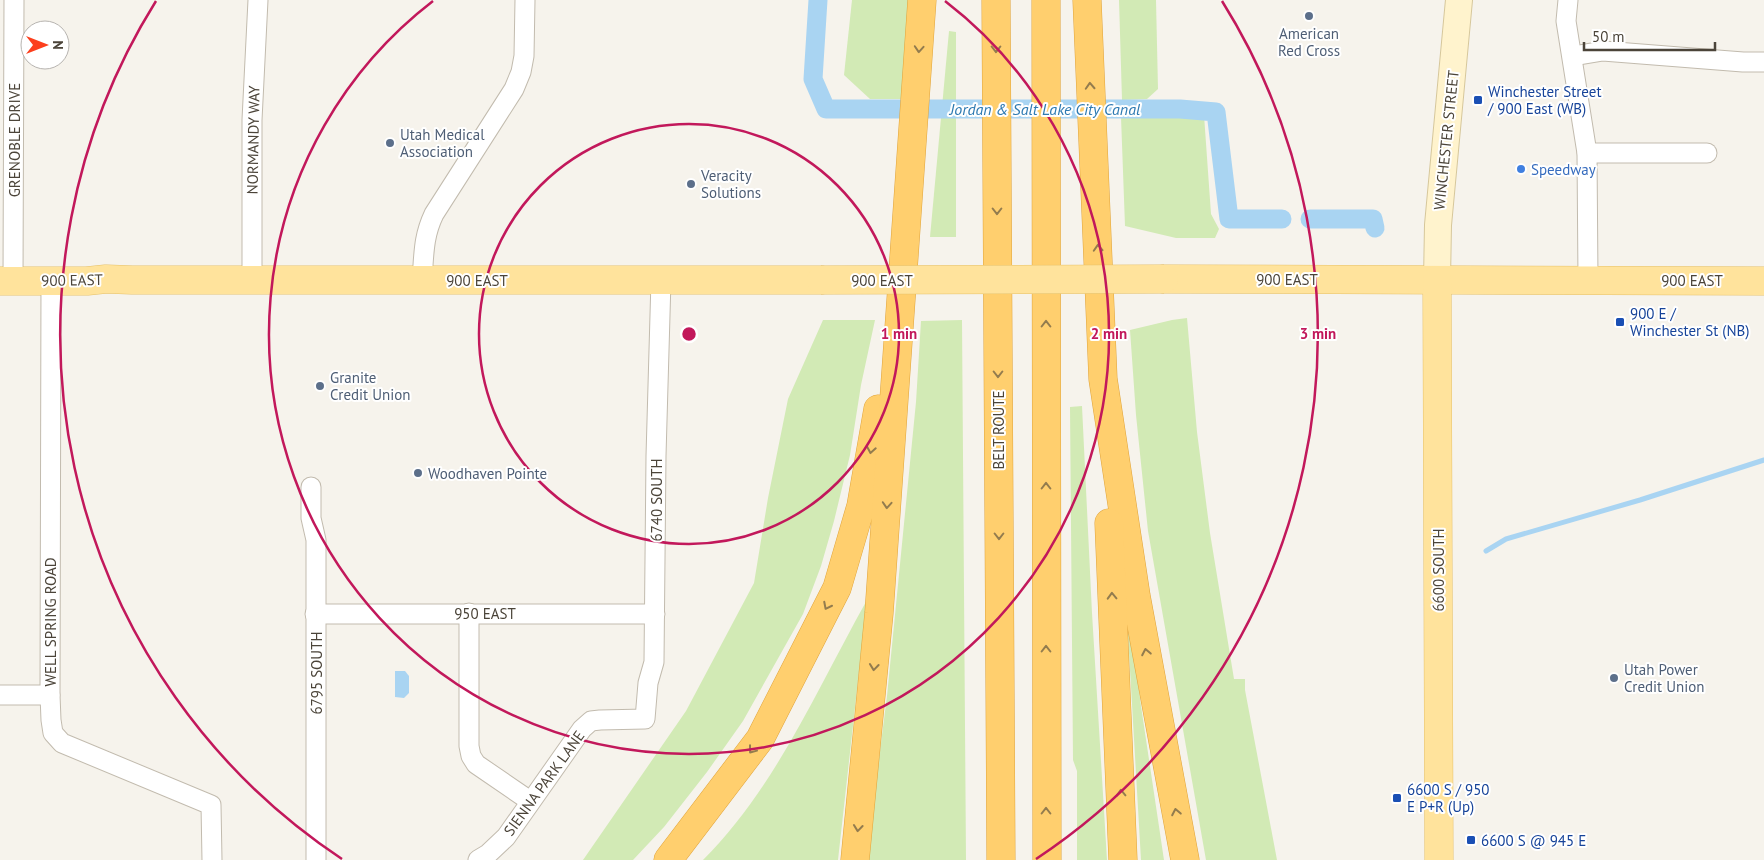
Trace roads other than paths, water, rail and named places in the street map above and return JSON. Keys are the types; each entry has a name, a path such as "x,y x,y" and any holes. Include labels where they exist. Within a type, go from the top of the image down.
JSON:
{"highway":[{"path":"854,860 879,613 922,0"},
{"name":"BELT ROUTE","path":"996,0 1001,860"},
{"path":"1046,0 1046,860"},
{"path":"1087,0 1123,851"},
{"path":"668,860 760,739 837,588 861,506 873,440 909,194"},
{"path":"1103,379 1136,596 1185,860"}],"main road":[{"name":"WINCHESTER STREET","path":"1437,280 1438,225 1460,0"},
{"name":"900 EAST","path":"6,281 106,278 132,280 1164,279 1764,281"},
{"name":"6600 SOUTH","path":"1437,280 1439,860"}],"street":[{"name":"GRENOBLE DRIVE","path":"6,281 14,0"},
{"name":"NORMANDY WAY","path":"252,280 252,120 258,0"},
{"path":"422,280 424,241 427,228 514,89 521,72 524,56 525,0"},
{"path":"1568,0 1566,21 1587,153 1588,280"},
{"path":"1573,56 1603,51 1764,62"},
{"path":"1587,153 1707,152"},
{"name":"WELL SPRING ROAD","path":"51,280 50,720 53,733 62,743 211,805 212,860"},
{"name":"6740 SOUTH","path":"645,720 648,683 654,662 656,456 661,280"},
{"name":"6795 SOUTH","path":"312,487 312,518 316,540 316,860"},
{"path":"469,613 469,746 471,756 476,764 530,801"},
{"name":"950 EAST","path":"315,614 655,614"},
{"path":"0,695 50,695"},
{"name":"SIENNA PARK LANE","path":"478,860 506,837 582,729 591,721 645,720"}],"water":[{"path":"395,671 405,671 409,676 409,693 404,698 395,697"}],"waterway":[{"name":"Jordan & Salt Lake City Canal","path":"818,0 813,79 826,109 1180,109 1216,112 1229,219 1282,219"},
{"name":"Jordan & Salt Lake City Canal","path":"1310,219 1373,219 1375,228"},
{"path":"1486,551 1506,539 1640,500 1764,460"}],"place":[{"name":"American Red Cross","path":"1309,16"},
{"name":"Winchester Street / 900 East (WB)","path":"1478,100"},
{"name":"Utah Medical Association","path":"390,143"},
{"name":"Speedway","path":"1521,169"},
{"name":"Veracity Solutions","path":"691,184"},
{"name":"900 E / Winchester St (NB)","path":"1620,322"},
{"name":"Granite Credit Union","path":"320,386"},
{"name":"Woodhaven Pointe","path":"418,473"},
{"name":"Utah Power Credit Union","path":"1614,678"},
{"name":"6600 S / 950 E P+R (Up)","path":"1397,798"},
{"name":"6600 S @ 945 E","path":"1471,840"}]}
